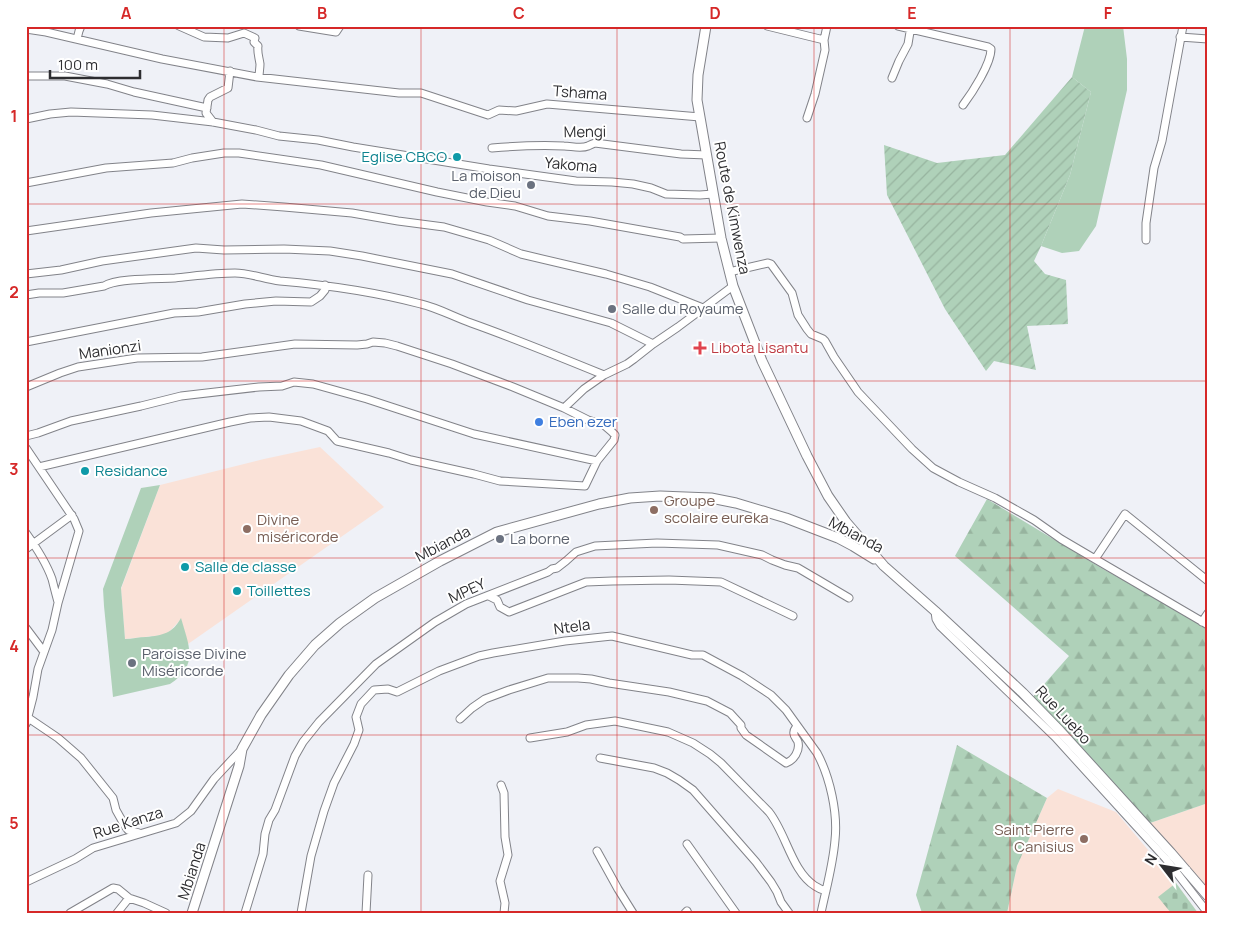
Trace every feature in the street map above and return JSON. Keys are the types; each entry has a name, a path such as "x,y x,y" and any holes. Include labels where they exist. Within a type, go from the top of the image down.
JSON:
{"street":[{"path":"77,39 81,26"},
{"path":"178,26 206,37 228,38 244,33 255,38 254,42 258,46 258,61 260,65 259,77"},
{"path":"299,26 336,32 340,26"},
{"path":"768,26 824,40"},
{"path":"807,118 815,94 825,50 824,40 828,26"},
{"path":"898,26 991,49 983,74 972,94 963,105"},
{"path":"1146,240 1146,223 1154,168 1162,141 1183,26"},
{"name":"Route de Kimwenza","path":"704,27 697,97 721,238 733,286 762,361 828,496 846,522 884,566"},
{"path":"892,78 908,44 911,28"},
{"name":"Tshama","path":"26,29 162,59 259,77 398,93 420,93 488,115 498,110 516,111 548,104 700,117"},
{"path":"1180,37 1208,39"},
{"path":"212,122 206,115 208,100 210,97 228,88 230,71"},
{"path":"26,76 65,76 206,108"},
{"name":"Yakoma","path":"26,119 71,112 149,115 212,122 279,136 320,140 426,159 576,181 632,184 651,188 666,194 713,194"},
{"name":"Mengi","path":"492,148 523,146 580,147 595,143 707,156"},
{"path":"26,183 106,168 173,163 224,153 239,153 321,165 437,192 515,206 548,216 590,221 680,237 682,239 721,238"},
{"path":"26,230 160,212 242,204 352,213 444,226 489,240 521,254 606,274 650,287 703,308"},
{"path":"26,274 196,248 218,250 284,249 330,251 452,274 528,300 611,324 653,344"},
{"path":"729,272 768,263 771,264 792,293 798,315 807,329 811,334 825,340 834,357 858,392 912,449 933,468 1034,520 1094,559 1205,623 1208,613"},
{"path":"26,295 63,292 134,280 218,274 245,274 277,280 325,285 424,304 604,375"},
{"path":"26,342 174,313 198,312 276,301 310,302 320,296 325,285"},
{"path":"564,408 584,389 604,375 627,364 733,286"},
{"name":"Manionzi","path":"26,387 78,368 137,358 202,357 295,344 357,345 373,342 385,343 513,386 588,420 604,425 615,435 614,440 597,461"},
{"path":"26,436 71,420 181,396 282,386 294,382 313,384 367,399 474,434 597,461 585,486 509,482 336,441 328,431 318,427 270,417 230,422 39,467"},
{"path":"26,448 78,524 79,531 52,630 38,669 27,720 58,738 80,758 112,798 116,810 128,830 139,833"},
{"name":"Mbianda","path":"192,913 239,766 242,749 261,715 289,675 315,645 340,623 375,598 476,542 497,532 541,519 630,498 660,496 711,498 736,503 778,516 838,538 884,566"},
{"path":"1094,559 1125,514 1208,581"},
{"path":"26,549 72,515"},
{"path":"26,533 34,544 52,580 58,603"},
{"name":"MPEY","path":"245,913 263,854 265,834 269,820 275,810 292,763 303,742 319,722 376,664 435,622 466,604 557,568 576,552 595,546 658,543 718,545 762,555 785,565 798,568 850,598"},
{"name":"Rue Luebo","path":"884,566 1023,693 1171,853 1208,896"},
{"path":"489,596 497,600 500,607 509,612 586,582 631,580 718,581 793,616"},
{"path":"935,611 936,619 940,626 1055,736 1166,858 1208,913"},
{"path":"26,628 44,652"},
{"name":"Ntela","path":"301,913 310,856 324,811 334,782 354,744 359,730 356,717 361,704 374,690 388,689 397,692 440,671 479,656 565,641 612,636 703,655 742,676 771,695 786,710 821,760 833,800 836,838 821,913"},
{"path":"460,719 485,699 509,690 548,678 578,678 668,692 706,701 730,713 741,725 746,735 786,763 792,760 797,752 798,741 794,730 797,726"},
{"path":"530,738 568,732 586,725 615,721 668,732 693,743 721,763 769,812 776,821 801,872 814,886 826,891"},
{"name":"Rue Kanza","path":"26,882 75,859 93,848 176,822 191,811 214,779 242,749"},
{"path":"600,758 654,768 693,790 756,862 771,882 780,902 788,913"},
{"path":"501,785 504,793 505,837 508,855 500,881 505,903 504,913"},
{"path":"688,844 736,913"},
{"path":"597,851 634,913"},
{"path":"366,913 368,875"},
{"path":"70,913 113,888 118,888 129,898 165,913"},
{"path":"117,913 129,898"}],"shaded area":[{"name":"Divine miséricorde","path":"320,447 384,507 188,644 181,619 164,635 125,639 121,589 160,485"},
{"name":"Saint Pierre Canisius","path":"1058,789 1116,812 1176,883 1198,913 1007,913 1017,866 1047,798"},
{"path":"1208,803 1208,890 1150,823"}],"green space":[{"path":"1085,26 1123,26 1127,59 1127,90 1096,226 1079,251 1062,253 1041,246 1070,175 1091,92 1072,77"},
{"path":"1072,77 1091,92 1070,175 1034,261 1045,274 1066,280 1068,324 1027,326 1036,370 994,361 986,371 945,309 887,195 884,145 937,163 1005,155"},
{"path":"160,485 121,588 125,639 166,633 181,618 189,646 188,662 185,670 170,684 113,697 103,589 141,488"},
{"path":"987,499 1103,569 1208,627 1208,803 1150,823 1032,698 1069,656 955,556"},
{"path":"957,745 1047,798 1017,866 1007,913 922,913 916,895"},
{"path":"1176,883 1198,913 1171,913 1158,897"}],"place":[{"name":"Eglise CBCO","path":"457,157"},
{"name":"La moison de Dieu","path":"531,185"},
{"name":"Salle du Royaume","path":"612,309"},
{"name":"Libota Lisantu","path":"700,348"},
{"name":"Eben ezer","path":"539,422"},
{"name":"Residance","path":"85,471"},
{"name":"Groupe scolaire eureka","path":"654,510"},
{"name":"Divine miséricorde","path":"247,529"},
{"name":"La borne","path":"500,539"},
{"name":"Salle de classe","path":"185,567"},
{"name":"Toillettes","path":"237,591"},
{"name":"Paroisse Divine Miséricorde","path":"132,663"},
{"name":"Saint Pierre Canisius","path":"1084,839"}]}
